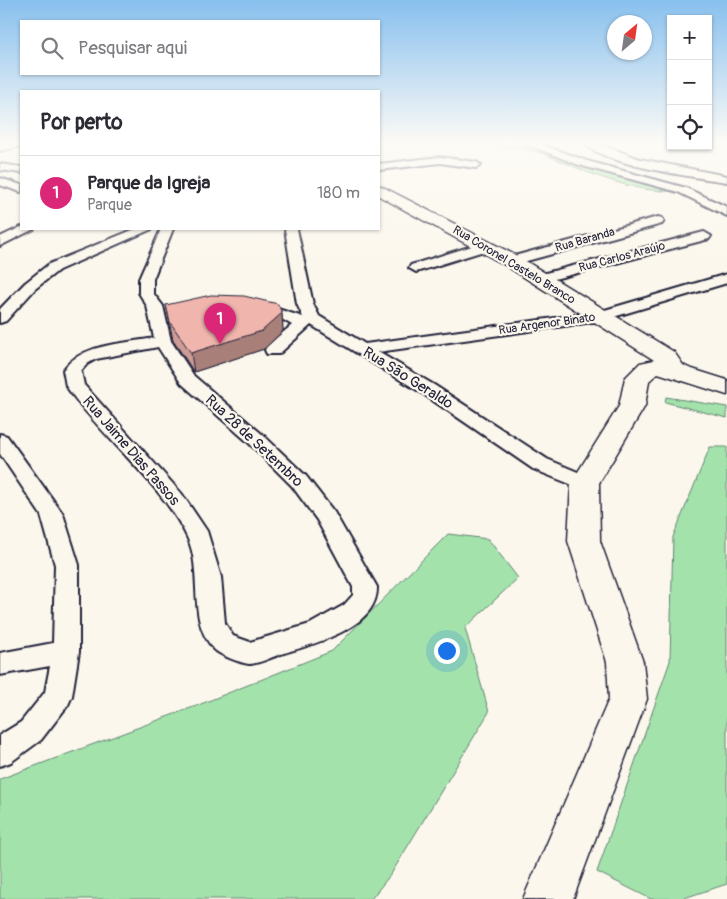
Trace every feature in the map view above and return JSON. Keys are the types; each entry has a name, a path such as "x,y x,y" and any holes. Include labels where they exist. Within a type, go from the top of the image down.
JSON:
{"main road":[{"name":"Rua Coronel Castelo Branco","path":"380,191 512,261 646,346 659,377"},
{"path":"547,899 551,894 628,699 625,662 584,541 585,483 632,406 659,377 727,389"}],"street":[{"path":"667,186 682,190 727,212"},
{"name":"Rua Baranda","path":"512,261 658,221"},
{"path":"0,242 26,230"},
{"path":"0,318 30,286 54,267 144,230"},
{"name":"Rua 28 de Setembro","path":"167,230 146,279 146,293 163,306 163,340 187,379 256,439 299,481 326,517 366,587 365,598 361,605 318,632 249,652 224,643 212,625"},
{"path":"273,350 307,322 291,230"},
{"name":"Rua Carlos Araújo","path":"539,279 704,236"},
{"path":"416,268 485,246"},
{"name":"Rua Argenor Binato","path":"362,349 600,316 727,278"},
{"name":"Rua São Geraldo","path":"240,306 265,308 307,322 362,349 428,389 540,464 585,483"},
{"name":"Rua Jaime Dias Passos","path":"163,340 91,355 81,360 72,370 75,386 174,499 199,537 209,577 212,625"},
{"path":"0,440 52,514 66,565 66,652 58,696 31,731 0,752"},
{"path":"0,664 66,652"}],"green space":[{"path":"630,186 657,186 674,191 658,191"},
{"path":"666,397 727,407 727,418 665,402"},
{"path":"710,447 727,447 727,884 681,899 651,899 597,872 670,661 673,537"},
{"path":"448,534 488,539 518,578 465,628 489,712 391,874 371,899 0,899 0,779 196,706 332,651"}],"building":[{"path":"211,295 244,296 278,304 282,313 262,331 191,353 170,322 166,305"}],"place":[{"name":"Parque da Igreja","path":"220,344"}]}
